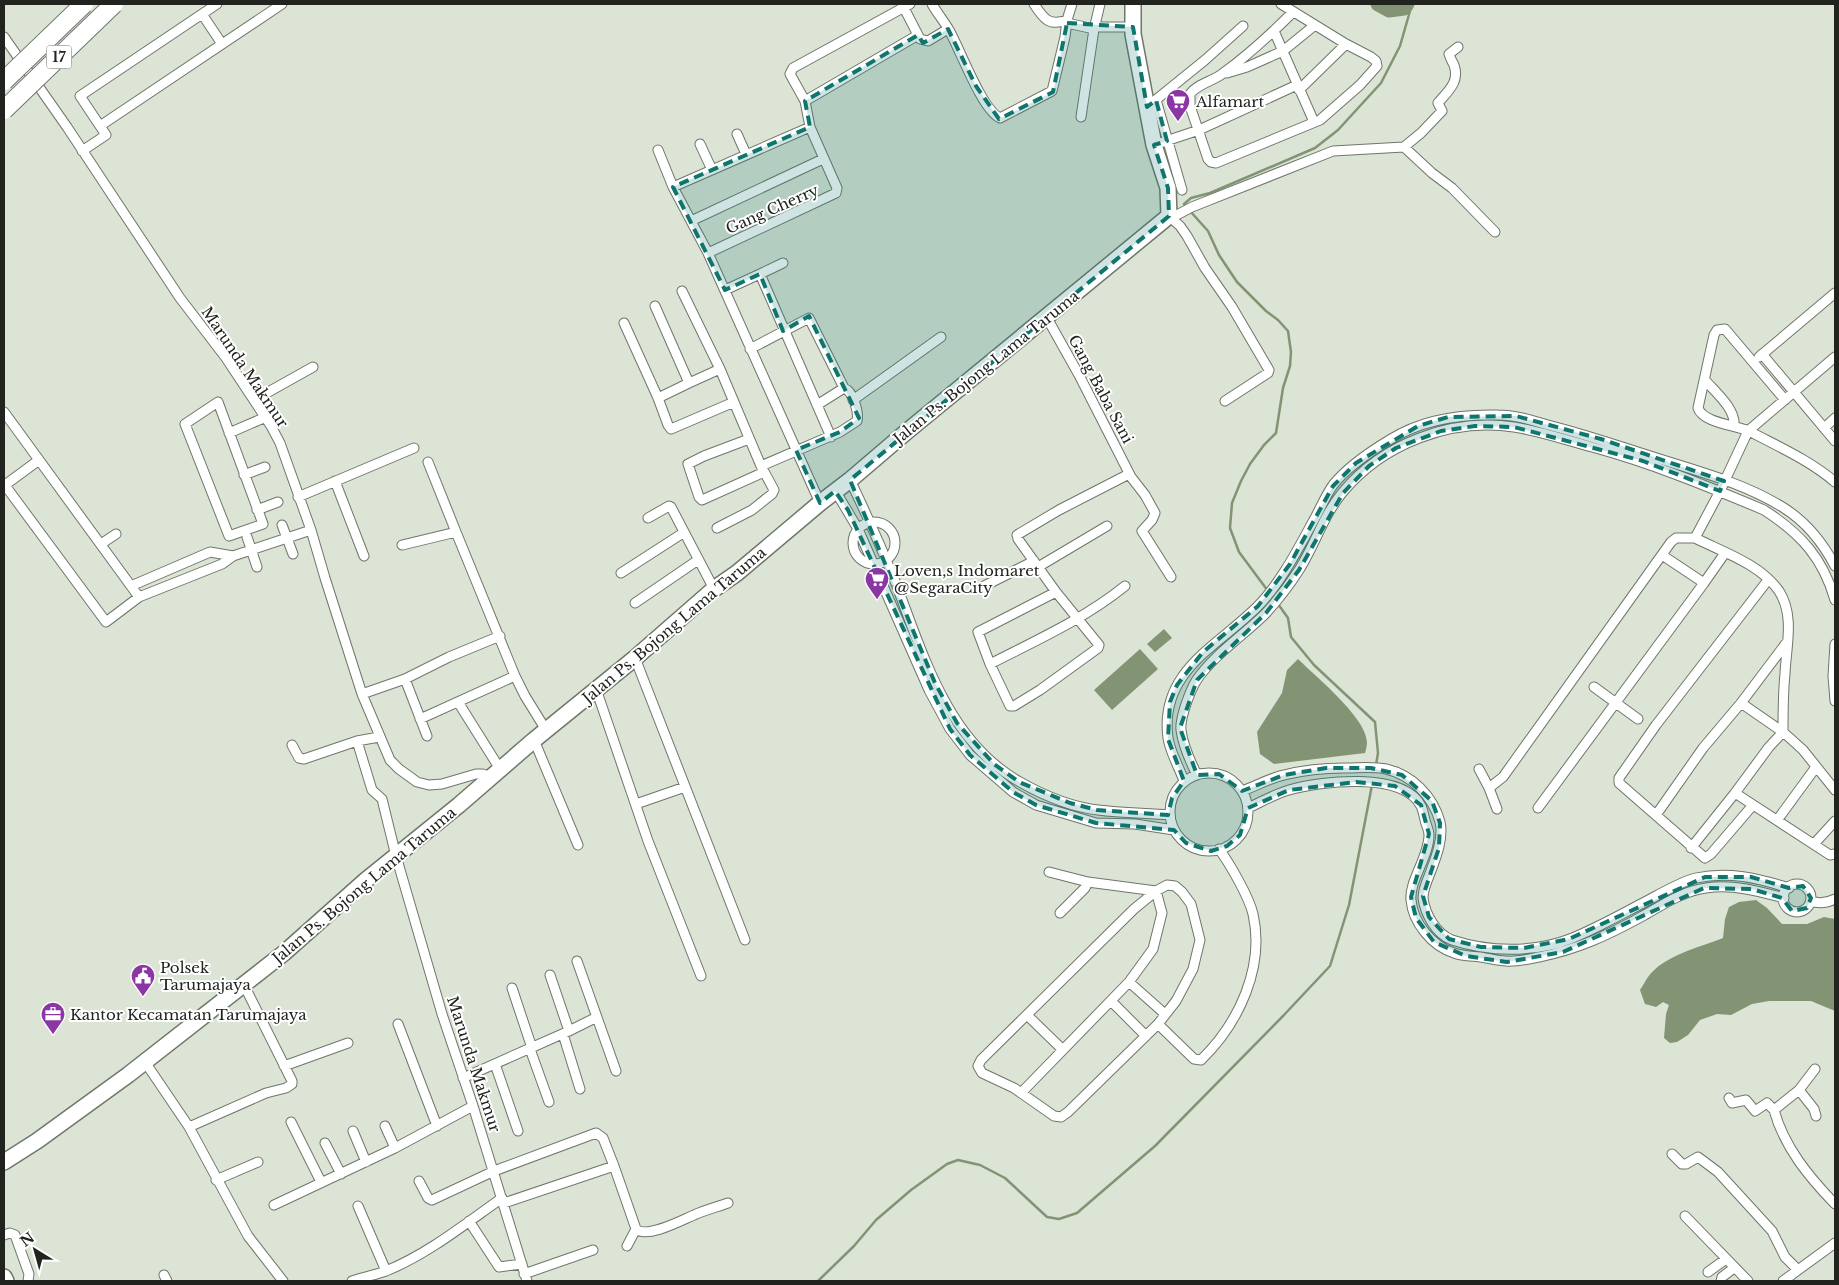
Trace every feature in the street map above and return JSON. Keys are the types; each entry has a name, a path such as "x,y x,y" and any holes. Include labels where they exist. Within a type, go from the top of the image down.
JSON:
{"highway":[{"name":"17","path":"4,80 84,4"},
{"name":"17","path":"4,110 114,4"}],"main road":[{"path":"1133,4 1133,27 1161,143 1170,217"},
{"name":"Jalan Ps. Bojong Lama Taruma","path":"4,1162 146,1062 284,953 366,880 635,658 714,589 737,573 1170,217"},
{"path":"4,1277 6,1281"}],"street":[{"path":"82,151 106,135 80,96 217,4"},
{"path":"100,126 282,4"},
{"path":"932,4 948,30 976,86 993,113 1000,118 1052,91 1072,4"},
{"path":"1034,4 1050,22 1060,23 1067,21 1094,28 1133,27"},
{"path":"1081,117 1094,28 1100,4"},
{"path":"1281,4 1371,57 1376,61 1377,66 1344,100 1314,122 1216,163 1211,162 1208,159 1190,106 1190,94 1193,90 1222,75 1283,51 1314,25"},
{"path":"905,5 918,36 924,41 928,41 948,30"},
{"name":"Gang Cherry","path":"708,253 834,196 837,188 810,127 805,101 790,74 793,68 905,5"},
{"path":"1222,75 1274,31 1293,12"},
{"path":"202,14 222,44"},
{"path":"1152,103 1243,26"},
{"path":"1274,31 1314,122"},
{"path":"805,101 918,36"},
{"name":"Marunda Makmur","path":"4,37 180,298 226,358 266,417 280,443 311,530 362,694 390,760 417,782 429,785 442,784 476,774 495,773"},
{"path":"1182,190 1161,143 1199,130 1298,88 1346,44"},
{"path":"1225,401 1266,375 1269,370 1187,236 1170,217 1333,151 1404,147 1422,133 1442,111 1438,103 1454,84 1455,77 1454,65 1449,54 1458,47"},
{"path":"673,186 810,127"},
{"path":"737,134 746,154"},
{"path":"700,144 712,170"},
{"path":"1404,147 1432,174 1452,188 1495,232"},
{"path":"658,150 673,186 725,290 820,503"},
{"path":"691,221 824,159"},
{"path":"725,290 783,263"},
{"path":"760,274 783,331 831,437"},
{"path":"682,291 720,369 762,469 773,487 772,494 752,510 717,528"},
{"path":"1753,362 1835,293"},
{"path":"655,306 689,383"},
{"path":"750,349 808,318 844,388 848,390 858,414 857,421 831,437 796,450 702,500 699,497 688,464 750,439"},
{"name":"Gang Baba Sani","path":"1047,318 1079,374 1129,474 1145,495 1155,513 1152,520 1142,531 1171,577"},
{"path":"624,322 668,425 671,428 734,402"},
{"path":"1785,400 1724,328 1718,330 1714,335 1698,408 1701,414 1748,431 1805,460 1835,482"},
{"path":"853,400 941,337"},
{"path":"1762,354 1835,442"},
{"path":"1695,538 1720,492 1748,431 1835,357"},
{"path":"254,400 313,367"},
{"path":"658,398 720,369"},
{"path":"1705,380 1732,412 1735,419 1734,426"},
{"path":"817,405 844,388"},
{"path":"218,402 229,434 262,524 229,536 185,424 218,402"},
{"path":"4,412 139,597"},
{"path":"1184,781 1168,739 1168,710 1176,685 1187,669 1258,606 1290,564 1333,486 1356,462 1404,432 1448,417 1516,416 1601,439 1724,481 1785,508 1816,536 1835,566"},
{"path":"229,434 266,417"},
{"path":"1824,428 1835,418"},
{"path":"1197,775 1186,750 1180,728 1183,712 1196,680 1266,613 1299,570 1326,517 1343,493 1369,466 1396,448 1418,438 1441,431 1475,426 1514,427 1549,435 1643,461 1764,510 1798,535 1821,563 1830,580 1835,600"},
{"path":"298,497 414,448"},
{"path":"39,460 4,484 106,622 139,597 222,564 233,556 311,530"},
{"path":"428,462 515,676 546,730"},
{"path":"244,475 265,467"},
{"path":"1056,592 978,632 1009,706 1014,706 1040,690 1099,647 1018,539 1018,534 1059,510 1129,474"},
{"path":"850,480 886,560 935,683 957,724 975,746 994,764 1019,782 1070,803 1097,810 1170,815"},
{"path":"335,481 364,556"},
{"path":"834,492 858,529 929,690 950,729 970,755 1013,792 1036,805 1096,823 1134,824 1174,830"},
{"path":"257,510 278,502"},
{"path":"648,518 669,506 714,589"},
{"path":"858,529 870,522 880,522 893,533 895,545 891,556 874,564"},
{"path":"282,525 293,554"},
{"path":"978,589 1036,564 1107,526"},
{"path":"402,546 456,532"},
{"path":"621,573 684,533"},
{"path":"101,544 116,534"},
{"path":"247,537 257,567"},
{"path":"1489,788 1503,776 1676,538 1695,538 1748,565 1768,580 1779,591 1786,607 1789,623 1783,732 1769,747 1691,848"},
{"path":"131,586 210,552 233,556"},
{"path":"1538,808 1725,553"},
{"path":"1662,555 1704,583"},
{"path":"635,603 698,560"},
{"path":"1753,805 1707,858 1691,848 1619,783 1619,778 1656,725 1768,580"},
{"path":"990,664 1078,619 1125,586"},
{"path":"362,694 405,679 449,657 500,636"},
{"path":"1656,816 1703,748 1741,703 1787,642"},
{"path":"1835,644 1833,676 1835,701"},
{"path":"635,658 745,940"},
{"path":"420,719 515,676"},
{"path":"405,679 427,736"},
{"path":"1594,687 1638,719"},
{"path":"596,689 648,841 701,976"},
{"path":"458,702 495,773"},
{"path":"1741,703 1783,732 1803,750 1835,790"},
{"path":"292,746 299,758 304,759 379,737"},
{"path":"534,740 578,845"},
{"name":"Marunda Makmur","path":"357,742 372,790 382,799 396,856 442,1014 494,1171 525,1277"},
{"path":"1778,819 1816,767"},
{"path":"1242,791 1284,775 1326,768 1385,769 1402,775 1419,786 1432,802 1440,823 1439,848 1423,896 1425,907 1429,917 1439,931 1449,939 1481,948 1546,946 1569,939 1694,879 1718,876 1751,877 1789,888 1796,885 1803,886 1809,890 1811,901 1804,911 1796,912 1786,906 1784,898 1789,888"},
{"path":"1479,769 1497,808"},
{"path":"1209,773 1219,774 1236,784 1242,791 1248,808 1247,819 1240,835 1227,846 1210,851 1194,848 1186,843 1174,830 1170,815 1172,798 1184,781 1197,775 1209,773"},
{"path":"1248,808 1289,790 1325,784 1384,783 1407,791 1421,805 1429,834 1423,862 1412,889 1412,907 1422,929 1434,942 1443,949 1466,956 1507,962 1563,952 1606,935 1672,900 1704,888 1725,886 1752,889 1784,898"},
{"path":"636,804 685,788"},
{"path":"1735,792 1830,855 1835,854"},
{"path":"1814,844 1835,821"},
{"path":"1158,1024 1194,1060 1201,1060 1225,1032 1241,1006 1252,978 1256,932 1253,912 1230,865 1219,849"},
{"path":"1048,872 1088,882 1156,891"},
{"path":"1060,914 1085,888 1088,882"},
{"path":"1168,885 1175,886 1191,904 1200,940 1193,969 1176,1000 1158,1024 1068,1112 1060,1117 1054,1116 1021,1093 982,1073 978,1066 981,1060 1134,909 1156,891 1168,885"},
{"path":"1021,1093 1129,982 1153,950 1162,913 1156,891"},
{"path":"1811,901 1817,903 1829,902 1835,899"},
{"path":"577,961 616,1071"},
{"path":"550,975 580,1089"},
{"path":"1129,982 1165,1014"},
{"path":"189,1127 266,1093 286,1088 292,1084 244,985"},
{"path":"512,988 549,1102"},
{"path":"1111,1001 1146,1036"},
{"path":"1027,1015 1063,1050"},
{"path":"463,1078 531,1049 597,1017"},
{"path":"398,1024 437,1126"},
{"path":"284,1066 348,1043"},
{"path":"146,1062 189,1127 248,1236 283,1281"},
{"path":"496,1064 518,1131"},
{"path":"1774,1110 1799,1090 1815,1069"},
{"path":"1799,1090 1814,1109 1816,1116"},
{"path":"1729,1098 1732,1103 1746,1100 1755,1111 1766,1103 1774,1110 1788,1146 1835,1204"},
{"path":"274,1205 395,1148 473,1106"},
{"path":"291,1122 321,1182"},
{"path":"385,1126 395,1148"},
{"path":"353,1131 366,1162"},
{"path":"419,1181 428,1198 432,1200 494,1171 596,1133 604,1138 636,1229 641,1232 655,1230 728,1203"},
{"path":"325,1143 341,1174"},
{"path":"1672,1154 1682,1164 1686,1164 1698,1157 1718,1172 1772,1231 1785,1257 1798,1270"},
{"path":"216,1180 258,1162"},
{"path":"352,1281 386,1271 436,1243 503,1200 614,1166"},
{"path":"358,1206 386,1271"},
{"path":"1685,1216 1748,1281"},
{"path":"469,1221 499,1267 522,1264"},
{"path":"627,1246 636,1229"},
{"path":"4,1235 10,1233 15,1235 29,1274 28,1281"},
{"path":"1783,1281 1835,1243"},
{"path":"525,1277 593,1250"},
{"path":"1708,1272 1726,1258"},
{"path":"1721,1281 1722,1277 1734,1268"}],"highlighted area":[{"path":"1067,23 1133,27 1147,107 1156,100 1167,141 1154,145 1168,188 1169,216 850,480 935,683 957,723 994,764 1019,782 1070,803 1097,810 1168,815 1172,798 1184,781 1168,739 1170,702 1177,685 1203,652 1258,606 1290,564 1333,486 1356,463 1418,426 1448,417 1516,416 1601,439 1724,481 1720,491 1643,461 1514,427 1475,426 1441,431 1396,448 1369,466 1343,493 1299,570 1266,613 1197,680 1180,728 1197,775 1219,774 1242,791 1284,775 1326,768 1371,768 1402,775 1432,801 1440,823 1439,848 1423,896 1429,917 1449,939 1481,947 1524,948 1569,939 1705,877 1751,877 1789,888 1803,886 1811,898 1807,908 1792,911 1782,898 1752,889 1704,888 1563,952 1507,962 1466,956 1434,942 1416,918 1411,897 1429,834 1421,805 1395,786 1356,782 1289,790 1248,808 1240,835 1227,846 1211,851 1186,843 1174,830 1096,823 1036,805 1013,792 970,755 950,729 848,510 835,491 820,503 796,450 840,432 859,418 809,316 783,331 760,274 725,290 673,187 810,127 805,101 918,35 923,43 948,29 976,86 999,119 1053,92"}],"shaded area":[{"path":"1164,629 1172,638 1155,652 1147,644"},
{"path":"1140,649 1158,669 1112,710 1094,690"},
{"path":"1298,659 1339,698 1358,721 1367,742 1365,753 1274,764 1260,754 1257,732 1282,693 1287,670"},
{"path":"1756,900 1767,908 1782,924 1807,924 1824,917 1835,919 1835,1011 1811,1001 1769,1001 1752,1004 1731,1015 1717,1014 1700,1020 1688,1035 1677,1042 1670,1043 1664,1038 1666,1014 1669,1005 1663,1002 1656,1007 1645,1004 1640,990 1646,980 1663,963 1672,958 1723,938 1725,919 1729,907 1739,902"}],"waterway":[{"path":"1378,4 1389,10 1404,8 1407,4"},
{"path":"1186,207 1184,204 1191,198 1210,193 1315,148 1338,130 1381,83 1400,46 1412,4"},
{"path":"1190,211 1208,231 1219,255 1237,282 1288,331 1291,352 1290,366 1283,388 1276,433 1250,464 1241,481 1232,503 1230,528 1239,552 1274,599"},
{"path":"1278,604 1288,618 1291,637 1314,665 1375,722 1378,753 1376,765"},
{"path":"818,1281 854,1246 876,1220 911,1190 947,1164 958,1160 980,1165 1005,1178 1047,1217 1059,1219 1077,1213 1155,1146 1330,966 1349,905 1372,785"}],"place":[{"name":"Alfamart","path":"1178,122"},
{"name":"Loven,s Indomaret @SegaraCity","path":"877,600"},
{"name":"Polsek Tarumajaya","path":"143,997"},
{"name":"Kantor Kecamatan Tarumajaya","path":"53,1035"}]}
